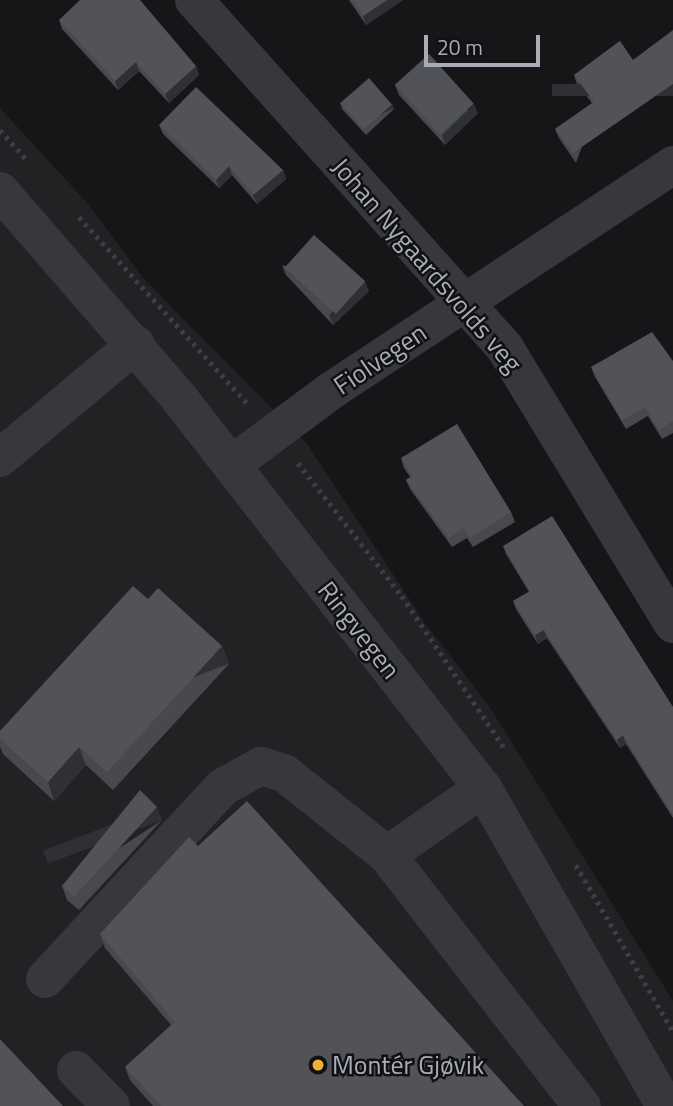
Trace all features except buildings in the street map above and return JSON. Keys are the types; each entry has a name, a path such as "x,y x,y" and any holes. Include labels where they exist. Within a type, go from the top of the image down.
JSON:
{"street":[{"name":"Johan Nygaardsvolds veg","path":"194,0 530,383 673,624"},
{"name":"Fiolvegen","path":"231,465 461,304 673,165"},
{"name":"Ringvegen","path":"0,191 136,344 483,788 665,1106"},
{"path":"0,458 136,344"},
{"path":"45,979 243,773 261,766 284,773 387,855 582,1106"},
{"path":"387,855 483,788"},
{"path":"76,1070 111,1106"}],"shaded area":[{"path":"0,108 89,205 143,278 307,444 425,623 489,706 673,1001 673,1106 0,1106"}],"place":[{"name":"Montér Gjøvik","path":"318,1065"}]}
